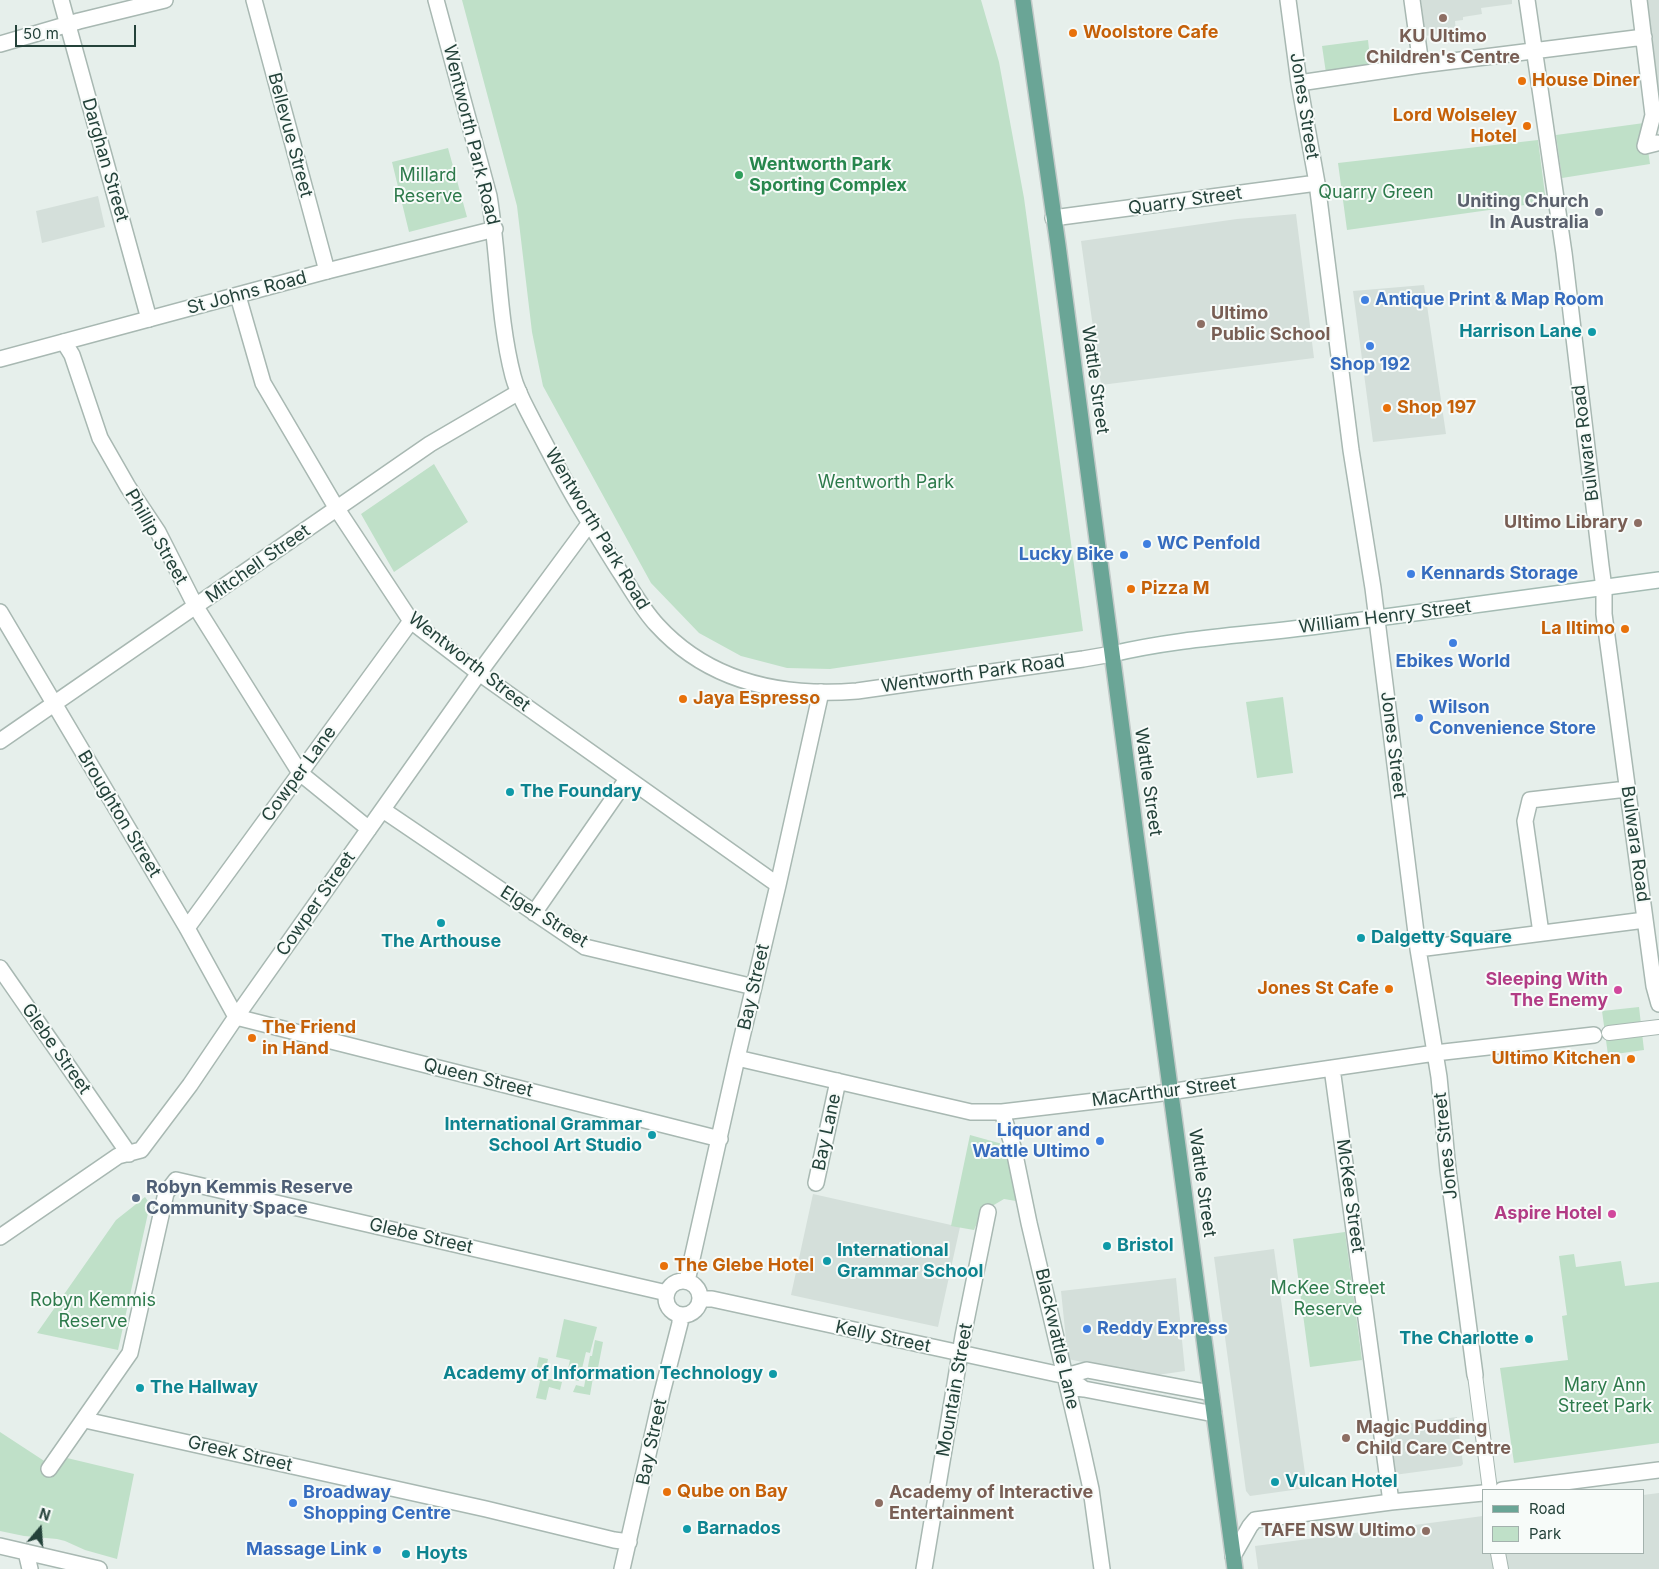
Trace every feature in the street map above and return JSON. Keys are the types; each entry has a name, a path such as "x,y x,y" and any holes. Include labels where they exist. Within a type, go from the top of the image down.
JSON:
{"main road":[{"name":"Wattle Street","path":"1022,0 1058,245 1234,1562"}],"street":[{"name":"Darghan Street","path":"61,0 149,319"},
{"path":"0,44 165,0"},
{"name":"Bellevue Street","path":"254,0 327,271"},
{"name":"Wentworth Park Road","path":"436,0 489,196 495,229 507,346 513,377 560,472 589,524 639,603 656,624 686,652 721,672 759,685 792,692 857,691 1112,654"},
{"name":"Jones Street","path":"1288,0 1299,83 1317,183 1351,450 1377,618 1418,950 1435,1053 1448,1170 1490,1489"},
{"path":"1412,0 1421,65"},
{"name":"Bulwara Road","path":"1527,0 1564,253 1604,588 1604,614 1654,986 1659,1004"},
{"path":"1639,0 1653,114 1645,146 1654,143"},
{"path":"1299,83 1421,65 1644,37"},
{"name":"Quarry Street","path":"1053,218 1317,183"},
{"name":"St Johns Road","path":"0,360 327,271 495,229"},
{"name":"Wentworth Street","path":"238,296 263,383 337,509 411,621 479,673 778,885"},
{"name":"Phillip Street","path":"64,342 72,355 100,438 128,488 158,532 196,606 300,774 370,829"},
{"name":"Mitchell Street","path":"0,741 430,444 519,392"},
{"name":"Cowper Street","path":"0,1237 118,1156 141,1150 190,1085 479,673 589,524"},
{"name":"William Henry Street","path":"1112,654 1232,635 1377,618 1659,580"},
{"name":"Broughton Street","path":"0,612 187,928 236,1017"},
{"name":"Cowper Lane","path":"187,928 411,621"},
{"name":"Bay Street","path":"688,1281 821,692"},
{"path":"534,913 627,779"},
{"path":"1541,933 1525,821 1530,800 1627,789"},
{"name":"Elger Street","path":"383,810 585,947 754,986"},
{"path":"1418,950 1645,920"},
{"name":"Glebe Street","path":"0,968 129,1154"},
{"name":"Queen Street","path":"236,1017 720,1138"},
{"path":"1609,1033 1659,1027"},
{"name":"MacArthur Street","path":"738,1058 971,1112 1002,1112 1170,1092 1435,1053 1594,1035"},
{"name":"McKee Street","path":"1332,1068 1392,1502"},
{"name":"Bay Lane","path":"816,1183 838,1080"},
{"name":"Blackwattle Lane","path":"1002,1112 1014,1150 1091,1488 1102,1569"},
{"name":"Glebe Street","path":"85,1420 130,1353 166,1193 176,1180 667,1293"},
{"name":"Mountain Street","path":"924,1569 960,1354 988,1212"},
{"path":"688,1281 699,1291 700,1299 698,1306 694,1311 680,1315 670,1309 666,1299 667,1293 673,1284 688,1281"},
{"name":"Kelly Street","path":"700,1299 712,1299 960,1354 1067,1382 1084,1389 1214,1414"},
{"name":"Bay Street","path":"622,1569 680,1323 680,1315"},
{"name":"Kelly Street","path":"1067,1382 1087,1370 1211,1393"},
{"path":"49,1470 85,1420"},
{"name":"Greek Street","path":"85,1420 629,1542"},
{"path":"1510,1489 1659,1470"},
{"path":"1234,1562 1250,1526 1255,1520 1392,1502 1482,1493"},
{"path":"0,1546 99,1569"},
{"path":"26,1552 30,1569"},
{"path":"1498,1554 1501,1569"}],"shaded area":[{"name":"KU Ultimo Children's Centre","path":"1421,0 1512,0 1512,4 1481,8 1482,14 1463,17 1463,20 1455,21 1456,32 1425,36"},
{"path":"1644,0 1659,0 1659,101 1650,51"},
{"path":"98,196 105,227 42,243 36,211"},
{"name":"Ultimo Public School","path":"1296,214 1314,358 1101,385 1081,241 1237,219"},
{"path":"1424,285 1446,434 1373,442 1353,291"},
{"name":"International Grammar School","path":"813,1194 960,1227 938,1327 791,1295"},
{"path":"1274,1249 1307,1488 1250,1496 1246,1491 1214,1257"},
{"path":"1176,1278 1185,1371 1150,1376 1068,1359 1061,1291"},
{"path":"1457,1417 1463,1464 1461,1466 1394,1475 1388,1426"},
{"name":"TAFE NSW Ultimo","path":"1659,1493 1659,1569 1258,1569 1255,1546 1482,1516 1482,1554 1644,1554 1644,1495"}],"green space":[{"name":"Wentworth Park","path":"462,0 981,0 999,62 1024,198 1083,631 830,669 787,668 741,656 699,633 651,583 543,386 532,332 517,206"},
{"path":"1368,40 1371,67 1326,73 1322,46"},
{"path":"1644,123 1650,164 1562,178 1556,135"},
{"name":"Quarry Green","path":"1538,140 1546,202 1347,230 1338,163"},
{"name":"Millard Reserve","path":"448,148 467,217 409,232 392,162"},
{"path":"434,464 468,522 394,572 361,514"},
{"path":"1283,697 1293,773 1257,778 1246,702"},
{"path":"1639,1007 1644,1050 1608,1055 1602,1011"},
{"path":"970,1135 1006,1145 1016,1201 1004,1199 982,1212 974,1230 951,1226"},
{"name":"Robyn Kemmis Reserve","path":"145,1197 150,1204 118,1350 37,1333 116,1220"},
{"name":"McKee Street Reserve","path":"1345,1232 1362,1360 1310,1367 1293,1239"},
{"name":"Mary Ann Street Park","path":"1574,1254 1576,1267 1621,1261 1625,1286 1659,1282 1659,1443 1514,1463 1500,1368 1568,1360 1562,1316 1567,1315 1559,1256"},
{"path":"564,1319 597,1327 590,1353 586,1352 579,1381 566,1378 570,1360 556,1357"},
{"path":"595,1340 603,1342 597,1373 594,1372 590,1395 573,1392 576,1385 584,1387"},
{"path":"539,1357 548,1359 544,1378 562,1382 560,1390 549,1387 546,1400 536,1398 540,1381 534,1380"},
{"path":"0,1432 55,1468 67,1458 134,1474 117,1559 85,1550 57,1539 24,1536 0,1531"}],"place":[{"name":"KU Ultimo Children's Centre","path":"1443,18"},
{"name":"Woolstore Cafe","path":"1073,33"},
{"name":"House Diner","path":"1522,81"},
{"name":"Lord Wolseley Hotel","path":"1527,126"},
{"name":"Wentworth Park Sporting Complex","path":"739,175"},
{"name":"Uniting Church In Australia","path":"1599,212"},
{"name":"Antique Print & Map Room","path":"1365,300"},
{"name":"Ultimo Public School","path":"1201,324"},
{"name":"Harrison Lane","path":"1592,332"},
{"name":"Shop 192","path":"1370,346"},
{"name":"Shop 197","path":"1387,408"},
{"name":"Ultimo Library","path":"1638,523"},
{"name":"WC Penfold","path":"1147,544"},
{"name":"Lucky Bike","path":"1124,555"},
{"name":"Kennards Storage","path":"1411,574"},
{"name":"Pizza M","path":"1131,589"},
{"name":"La Iltimo","path":"1625,629"},
{"name":"Ebikes World","path":"1453,643"},
{"name":"Jaya Espresso","path":"683,699"},
{"name":"Wilson Convenience Store","path":"1419,718"},
{"name":"The Foundary","path":"510,792"},
{"name":"The Arthouse","path":"441,923"},
{"name":"Dalgetty Square","path":"1361,938"},
{"name":"Jones St Cafe","path":"1389,989"},
{"name":"Sleeping With The Enemy","path":"1618,990"},
{"name":"The Friend in Hand","path":"252,1038"},
{"name":"Ultimo Kitchen","path":"1631,1059"},
{"name":"International Grammar School Art Studio","path":"652,1135"},
{"name":"Liquor and Wattle Ultimo","path":"1100,1141"},
{"name":"Robyn Kemmis Reserve Community Space","path":"136,1198"},
{"name":"Aspire Hotel","path":"1612,1214"},
{"name":"Bristol","path":"1107,1246"},
{"name":"International Grammar School","path":"827,1261"},
{"name":"The Glebe Hotel","path":"664,1266"},
{"name":"Reddy Express","path":"1087,1329"},
{"name":"The Charlotte","path":"1529,1339"},
{"name":"Academy of Information Technology","path":"773,1374"},
{"name":"The Hallway","path":"140,1388"},
{"name":"Magic Pudding Child Care Centre","path":"1346,1438"},
{"name":"Vulcan Hotel","path":"1275,1482"},
{"name":"Qube on Bay","path":"667,1492"},
{"name":"Broadway Shopping Centre","path":"293,1503"},
{"name":"Academy of Interactive Entertainment","path":"879,1503"},
{"name":"Barnados","path":"687,1529"},
{"name":"TAFE NSW Ultimo","path":"1426,1531"},
{"name":"Massage Link","path":"377,1550"},
{"name":"Hoyts","path":"406,1554"}]}
